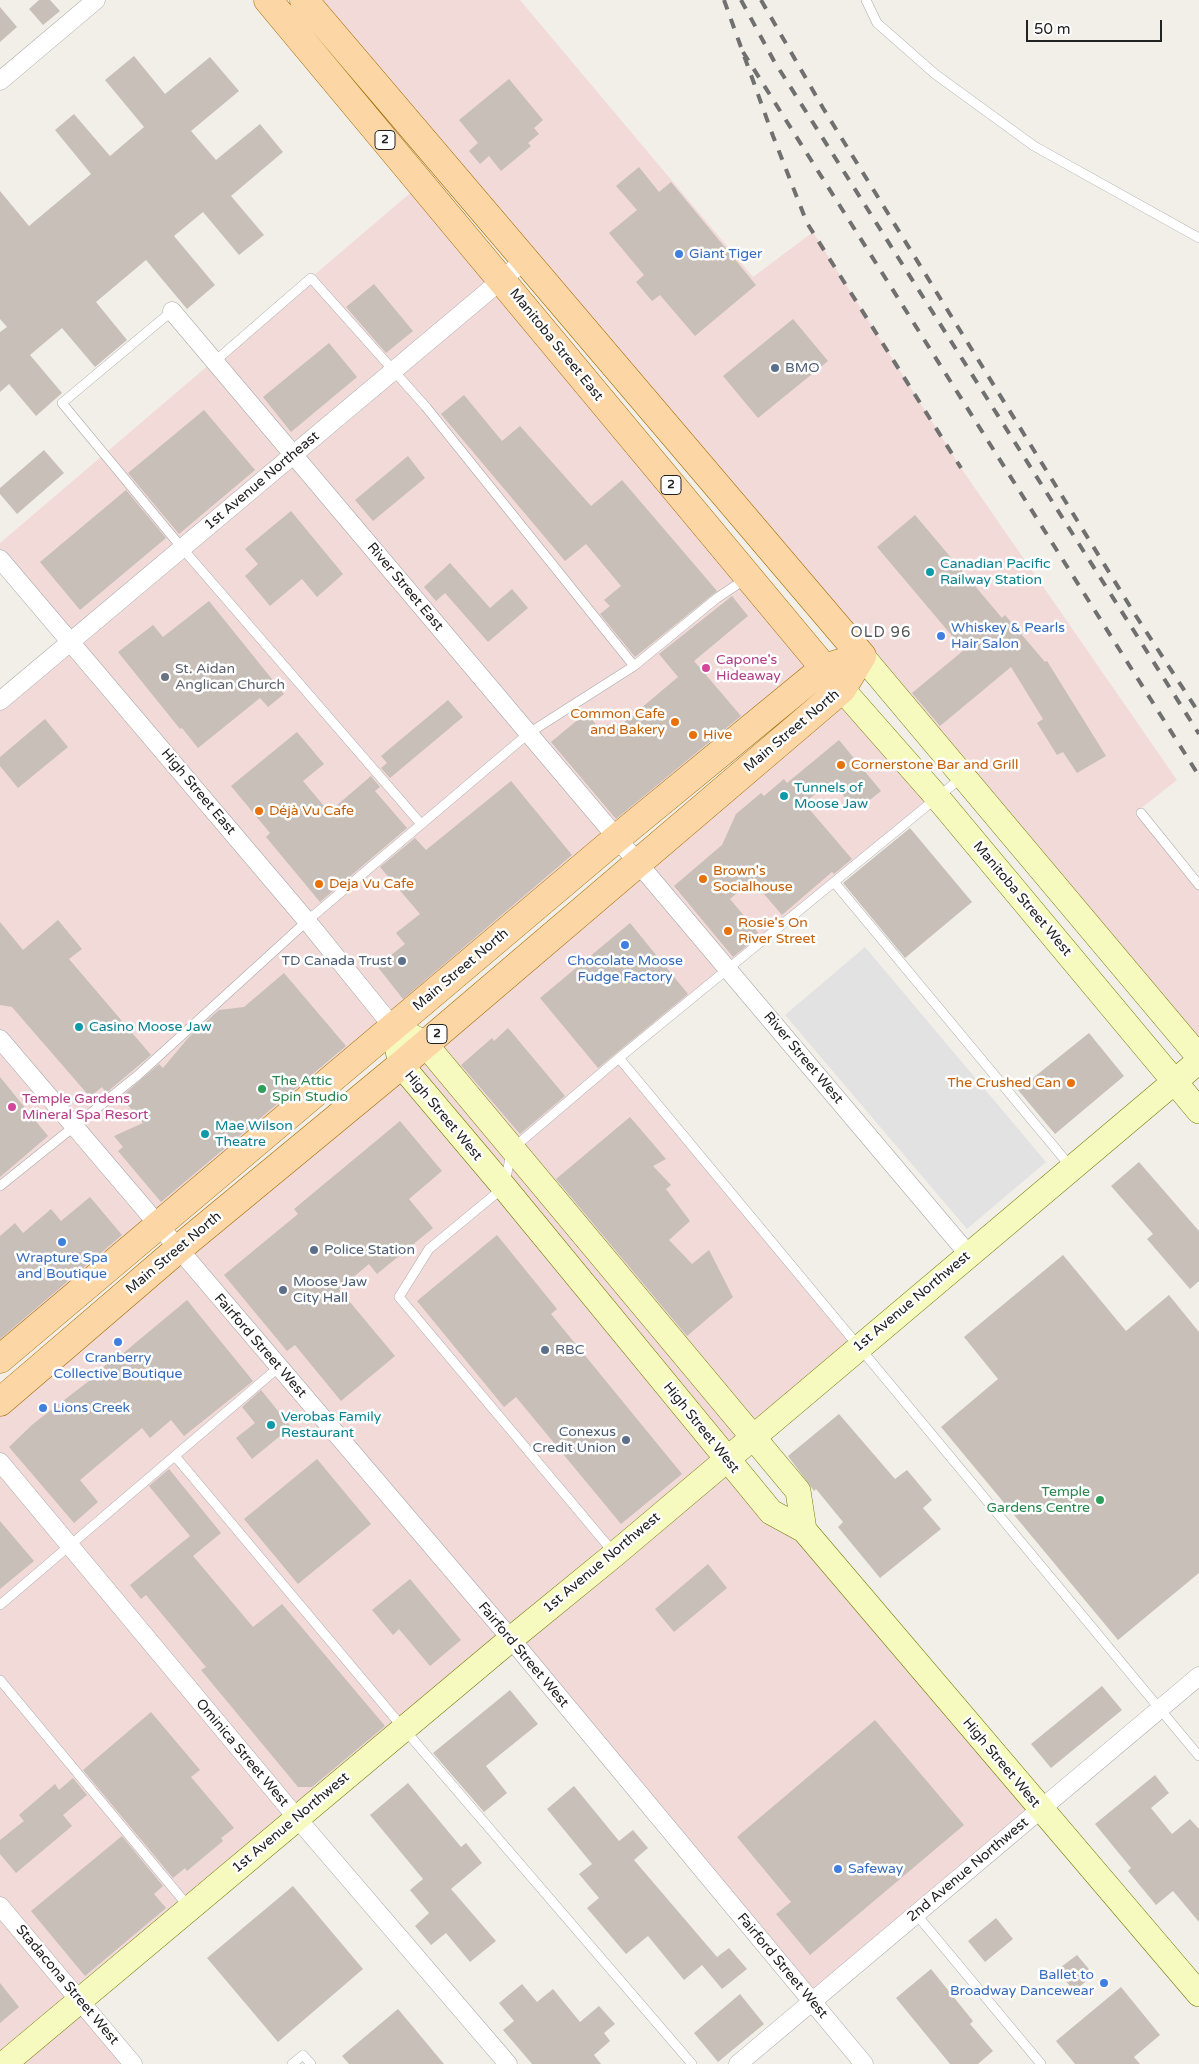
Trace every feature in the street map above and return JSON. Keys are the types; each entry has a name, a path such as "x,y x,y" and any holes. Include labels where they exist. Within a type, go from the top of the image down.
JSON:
{"main road":[{"name":"Manitoba Street East","path":"268,0 842,690"},
{"name":"Manitoba Street East","path":"304,0 524,261 862,656"},
{"name":"2","path":"321,0 333,35"},
{"name":"Main Street North","path":"0,1359 617,838 824,668 862,656"},
{"name":"Main Street North","path":"0,1402 177,1250 425,1044 842,690 862,656"},
{"path":"862,656 1199,1057"},
{"name":"Manitoba Street West","path":"842,690 937,798 1199,1112"},
{"path":"393,1027 425,1044 798,1491 804,1530"},
{"name":"High Street West","path":"393,1027 400,1065 504,1187 771,1512 804,1530 1040,1810 1199,1994"},
{"name":"1st Avenue Northwest","path":"4,2064 510,1639 615,1554 752,1436 1199,1061"}],"street":[{"path":"0,81 90,2"},
{"name":"1st Avenue Northeast","path":"0,701 524,261"},
{"name":"River Street East","path":"172,311 638,862"},
{"name":"High Street East","path":"0,560 307,921 393,1027"},
{"name":"River Street West","path":"638,862 969,1254"},
{"name":"Fairford Street West","path":"0,1039 177,1250 510,1639 864,2064"},
{"name":"Ominica Street West","path":"0,1462 297,1818 508,2064"},
{"name":"2nd Avenue Northwest","path":"738,2064 1199,1676"},
{"name":"Stadacona Street West","path":"0,1906 133,2064"}],"lane":[{"path":"866,0 878,22 935,74 1034,146 1199,238"},
{"path":"214,362 311,278 426,407 634,666"},
{"path":"172,311 62,403 182,548 421,824"},
{"path":"0,1186 74,1125 138,1076 307,921 529,733 634,666 717,598 747,578"},
{"path":"615,1554 399,1297 429,1249 504,1187 512,1149 619,1058 963,776"},
{"path":"1141,813 1199,885"},
{"path":"834,882 1072,1168"},
{"path":"619,1058 1199,1756"},
{"path":"0,1605 278,1367"},
{"path":"175,1456 404,1729 692,2064"},
{"path":"0,1680 190,1908"},
{"path":"916,1914 1041,2064"},
{"path":"292,2064 303,2055 311,2064"}],"shaded area":[{"path":"321,0 520,0 753,277 813,232 961,468 1177,780 1139,810 1199,884 1199,1057"},
{"path":"422,183 824,668 0,1359 0,701 70,642 0,559 0,543"},
{"path":"842,689 937,797 619,1058 859,1347 727,1458 1040,1809 812,2002 510,1639 80,2000 133,2064 0,2064 0,1402"},
{"path":"865,947 1046,1162 967,1229 785,1015"}],"building":[{"path":"39,0 50,0 60,11 43,25 29,9"},
{"path":"0,7 17,27 0,42"},
{"path":"134,56 165,94 210,57 239,91 191,131 216,160 260,124 283,152 231,196 264,235 239,255 203,212 174,236 215,285 187,309 146,260 96,302 127,340 95,367 62,328 30,355 62,393 36,416 9,384 0,392 0,332 7,327 0,319 0,191 29,226 91,174 55,130 74,114 110,156 144,127 105,80"},
{"path":"509,79 543,120 534,128 539,134 528,143 531,146 501,171 489,156 480,164 469,151 478,143 459,120"},
{"name":"Giant Tiger","path":"639,167 659,192 671,182 756,285 695,336 660,295 652,301 636,282 644,275 609,233 637,210 616,186"},
{"path":"374,284 413,331 386,353 346,307"},
{"name":"BMO","path":"793,319 828,361 758,418 723,376"},
{"path":"329,343 357,377 291,432 263,397"},
{"path":"464,395 502,441 520,426 591,506 622,480 717,591 635,657 600,614 610,606 604,600 621,586 586,544 565,561 441,414"},
{"path":"204,410 255,470 179,534 128,473"},
{"path":"44,450 64,473 17,514 0,494 0,488"},
{"path":"408,456 425,478 373,521 355,500"},
{"path":"126,490 166,538 80,610 40,562"},
{"path":"291,511 343,574 317,597 302,579 270,606 245,576 258,564 245,549"},
{"path":"915,515 1002,618 1005,615 1045,662 1047,661 1106,756 1077,773 1063,752 1057,755 1037,723 1043,719 1011,667 940,726 912,693 964,650 877,547"},
{"path":"450,563 490,608 512,589 528,608 488,642 445,593 436,601 424,587"},
{"path":"732,596 748,616 694,661 741,716 616,819 551,742 586,713 601,730 608,724 614,731 678,677 659,654"},
{"path":"209,601 284,694 268,707 260,698 198,748 182,728 180,729 118,652 153,625 163,637"},
{"path":"448,700 463,717 390,778 381,768 387,763 381,756"},
{"path":"45,719 68,747 18,788 0,766 0,757"},
{"path":"297,732 324,764 303,781 329,812 371,776 380,787 375,791 407,828 320,902 266,837 270,833 231,786"},
{"path":"839,740 881,791 856,811 832,781 804,803 852,859 834,874 832,872 782,915 752,880 730,899 760,935 733,957 674,886 722,845 736,814 761,793 764,796 784,779 787,783"},
{"path":"511,781 572,855 403,999 377,966 405,944 396,933 420,914 380,867 415,838 426,850"},
{"path":"910,828 972,902 905,958 843,883"},
{"name":"Casino Moose Jaw","path":"58,920 82,949 69,959 151,1055 106,1093 102,1087 90,1097 12,1007 0,1005 0,922 23,950"},
{"path":"630,923 688,994 598,1068 540,998"},
{"path":"284,973 346,1046 161,1202 118,1151 123,1147 114,1136 143,1123 121,1097 159,1064 163,1068 189,1037 219,1010 244,1007"},
{"path":"508,1028 565,1096 520,1134 461,1065 492,1038 494,1041"},
{"name":"The Crushed Can","path":"1089,1033 1124,1076 1055,1134 1018,1090"},
{"name":"Temple Gardens Mineral Spa Resort","path":"0,1077 48,1136 0,1177"},
{"path":"630,1117 666,1159 653,1166 671,1185 666,1189 690,1221 669,1240 692,1264 709,1250 733,1297 687,1336 556,1179"},
{"path":"400,1121 442,1171 409,1199 433,1228 377,1274 369,1264 339,1289 395,1356 341,1401 295,1345 287,1351 224,1275 298,1214 294,1209"},
{"path":"1139,1162 1199,1231 1199,1281 1190,1289 1147,1239 1153,1234 1111,1186"},
{"path":"90,1197 122,1235 0,1339 0,1236 15,1223 23,1233 51,1209 61,1221"},
{"path":"497,1235 557,1309 551,1314 682,1474 621,1524 516,1397 504,1407 417,1301"},
{"name":"Temple Gardens Centre","path":"1063,1255 1126,1331 1169,1295 1199,1332 1199,1573 1118,1640 941,1427 998,1379 964,1337"},
{"path":"187,1300 253,1381 184,1436 171,1420 150,1438 142,1428 80,1480 98,1502 74,1523 9,1447 33,1424 98,1374 112,1357 115,1360"},
{"name":"Verobas Family Restaurant","path":"261,1390 291,1427 252,1459 236,1438 255,1423 242,1407"},
{"path":"839,1414 895,1479 907,1470 932,1500 923,1508 941,1529 880,1578 838,1527 843,1522 816,1489 814,1491 788,1456"},
{"path":"317,1459 371,1524 298,1584 244,1519"},
{"path":"169,1469 221,1533 193,1556 253,1627 282,1604 385,1726 312,1787 298,1787 201,1670 206,1667 146,1595 141,1599 130,1585 190,1536 149,1486"},
{"path":"0,1521 34,1561 0,1589"},
{"path":"708,1564 727,1588 674,1632 655,1609"},
{"path":"410,1579 461,1640 430,1666 399,1629 393,1635 372,1610"},
{"path":"1102,1686 1122,1710 1051,1768 1031,1744"},
{"path":"510,1690 538,1724 486,1766 507,1793 484,1812 433,1753"},
{"path":"151,1712 200,1770 191,1777 234,1828 221,1838 223,1841 187,1871 185,1868 173,1878 83,1770"},
{"name":"Safeway","path":"875,1720 964,1825 810,1955 776,1914 791,1902 737,1837"},
{"path":"1155,1775 1169,1793 1151,1808 1172,1834 1190,1819 1199,1829 1199,1922 1173,1891 1156,1905 1128,1871 1131,1868 1095,1824"},
{"path":"73,1778 87,1795 63,1815 72,1826 16,1873 0,1854 0,1840 24,1821 19,1815 55,1784 59,1790"},
{"path":"408,1783 461,1847 466,1843 482,1863 451,1889 496,1941 470,1962 446,1933 431,1945 415,1926 429,1913 410,1890 423,1879 370,1815"},
{"path":"574,1786 619,1841 633,1830 648,1848 634,1860 717,1957 729,1948 747,1969 722,1989 702,1965 684,1980 648,1936 626,1954 587,1908 599,1898 579,1874 592,1864 547,1809"},
{"path":"122,1836 163,1886 154,1894 166,1908 85,1976 31,1911"},
{"path":"293,1886 363,1969 278,2042 207,1958"},
{"path":"996,1918 1013,1939 985,1962 968,1941"},
{"path":"1077,1955 1094,1975 1074,1991 1057,1970"},
{"path":"931,1969 973,2021 970,2024 993,2051 978,2064 950,2064 896,1998"},
{"path":"0,1983 19,2007 0,2023"},
{"path":"522,1984 537,2002 553,1989 580,2022 599,2006 615,2024 604,2033 610,2041 594,2055 601,2064 532,2064 503,2030 514,2021 499,2003"},
{"path":"1121,1987 1160,2035 1134,2057 1140,2064 1075,2064 1056,2041"},
{"path":"740,1994 764,2024 718,2062 694,2033"},
{"path":"398,2009 444,2064 349,2064 342,2056"}],"railway":[{"path":"724,0 773,136 807,223 961,468"},
{"path":"741,0 774,61 1199,734"},
{"path":"761,0 823,108 1136,616 1199,713"},
{"path":"743,52 1199,776"}],"place":[{"name":"Giant Tiger","path":"679,254"},
{"name":"BMO","path":"775,368"},
{"name":"Canadian Pacific Railway Station","path":"930,572"},
{"name":"Whiskey & Pearls Hair Salon","path":"941,636"},
{"name":"Capone's Hideaway","path":"706,668"},
{"name":"St. Aidan Anglican Church","path":"165,677"},
{"name":"Common Cafe and Bakery","path":"675,722"},
{"name":"Hive","path":"693,735"},
{"name":"Cornerstone Bar and Grill","path":"841,765"},
{"name":"Tunnels of Moose Jaw","path":"784,796"},
{"name":"Déjà Vu Cafe","path":"259,811"},
{"name":"Brown's Socialhouse","path":"703,879"},
{"name":"Deja Vu Cafe","path":"319,884"},
{"name":"Rosie's On River Street","path":"728,931"},
{"name":"Chocolate Moose Fudge Factory","path":"625,945"},
{"name":"TD Canada Trust","path":"402,961"},
{"name":"Casino Moose Jaw","path":"79,1027"},
{"name":"The Crushed Can","path":"1071,1083"},
{"name":"The Attic Spin Studio","path":"262,1089"},
{"name":"Temple Gardens Mineral Spa Resort","path":"12,1107"},
{"name":"Mae Wilson Theatre","path":"205,1134"},
{"name":"Wrapture Spa and Boutique","path":"62,1242"},
{"name":"Police Station","path":"314,1250"},
{"name":"Moose Jaw City Hall","path":"283,1290"},
{"name":"Cranberry Collective Boutique","path":"118,1342"},
{"name":"RBC","path":"545,1350"},
{"name":"Lions Creek","path":"43,1408"},
{"name":"Verobas Family Restaurant","path":"271,1425"},
{"name":"Conexus Credit Union","path":"626,1440"},
{"name":"Temple Gardens Centre","path":"1100,1500"},
{"name":"Safeway","path":"838,1869"},
{"name":"Ballet to Broadway Dancewear","path":"1104,1983"}],"district":[{"name":"OLD 96","path":"881,633"}]}
